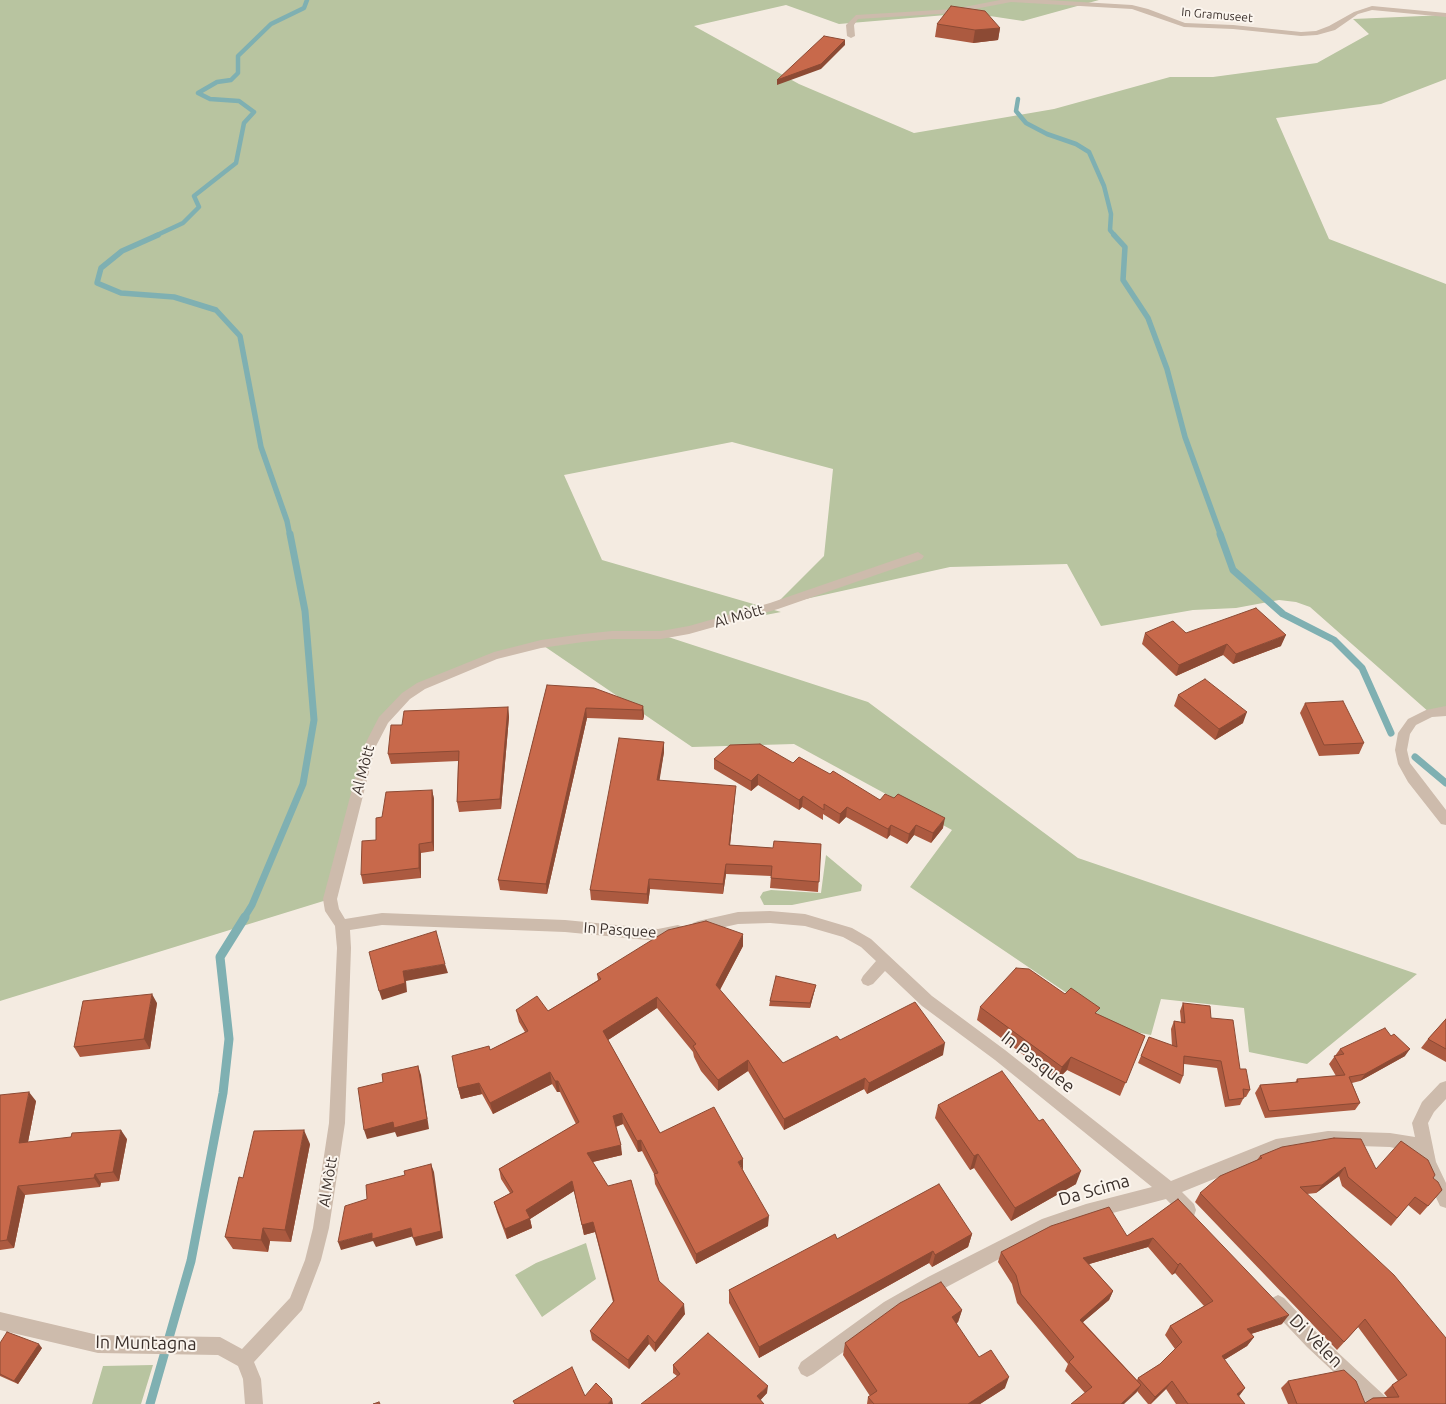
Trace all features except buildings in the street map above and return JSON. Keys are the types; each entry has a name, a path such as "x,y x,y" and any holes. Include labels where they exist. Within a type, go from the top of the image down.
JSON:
{"street":[{"name":"In Gramuseet","path":"851,36 850,26 852,20 856,17 954,11 1011,0 1132,7 1146,10 1184,25 1233,26 1293,34 1324,31 1336,26 1356,13 1372,8 1446,15"},
{"name":"Al Mòtt","path":"244,1360 296,1304 313,1260 320,1228 338,1123 344,948 342,925 332,911 330,899 372,739 382,720 421,686 481,660 541,644 602,636 661,635 689,630 774,606 918,556"},
{"path":"1446,711 1430,713 1412,722 1404,733 1401,750 1404,764 1446,820"},
{"name":"In Pasquee","path":"342,925 382,919 456,921 565,926 658,935 738,918 770,917 804,920 847,932 866,944 927,1001 1000,1055 1169,1190"},
{"path":"868,980 885,961"},
{"path":"1446,1088 1428,1107 1420,1123 1423,1146 1446,1200"},
{"name":"Da Scima","path":"807,1368 890,1308 1042,1227 1086,1212 1169,1190 1276,1148 1328,1138 1390,1140 1423,1146"},
{"path":"1169,1190 1197,1219"},
{"name":"Di Vèlen","path":"1265,1291 1313,1341 1381,1404"},
{"name":"In Muntagna","path":"0,1322 98,1344 204,1344 220,1346 244,1360"},
{"path":"244,1360 252,1379 254,1404"}],"green space":[{"path":"0,0 1099,0 1023,21 970,13 839,24 786,5 694,26 799,84 914,133 1054,109 1170,77 1213,77 1317,63 1369,34 1353,19 1446,15 1446,79 1381,104 1276,118 1329,239 1446,284 1446,711 1430,713 1310,607 1296,602 1279,600 1236,608 1193,610 1101,626 1067,564 950,567 774,606 824,556 833,469 732,442 564,475 602,560 781,612 662,635 868,702 1078,858 1417,974 1307,1064 1249,1052 1244,1008 1161,999 1151,1035 1120,1029 910,887 952,830 794,744 692,747 541,644 434,679 383,720 330,899 0,1001"},
{"path":"826,855 862,885 861,891 792,905 764,905 760,897 763,892 771,890 821,893"},
{"path":"586,1243 596,1279 542,1317 515,1275 536,1263"},
{"path":"153,1365 141,1404 92,1404 103,1366"}],"waterway":[{"path":"155,236 183,223 199,207 194,196 236,163 244,123 254,112 239,101 210,99 198,93 217,82 231,80 238,73 238,56 271,24 304,8 307,0"},
{"path":"1018,99 1016,111 1026,123 1047,134 1076,144 1089,152 1104,186 1111,214 1110,230 1115,236"},
{"path":"158,235 122,251 101,268 97,283 121,293 174,297 216,310 240,336 261,447 287,521 290,536"},
{"path":"1114,235 1125,247 1123,280 1148,318 1167,369 1185,437 1221,536"},
{"path":"244,918 252,905 303,784 314,720 305,611 290,534"},
{"path":"1220,534 1233,570 1283,614 1334,640 1362,668 1391,733"},
{"path":"1415,757 1446,783"},
{"path":"150,1404 191,1261 223,1093 229,1039 220,957 245,917"}]}
